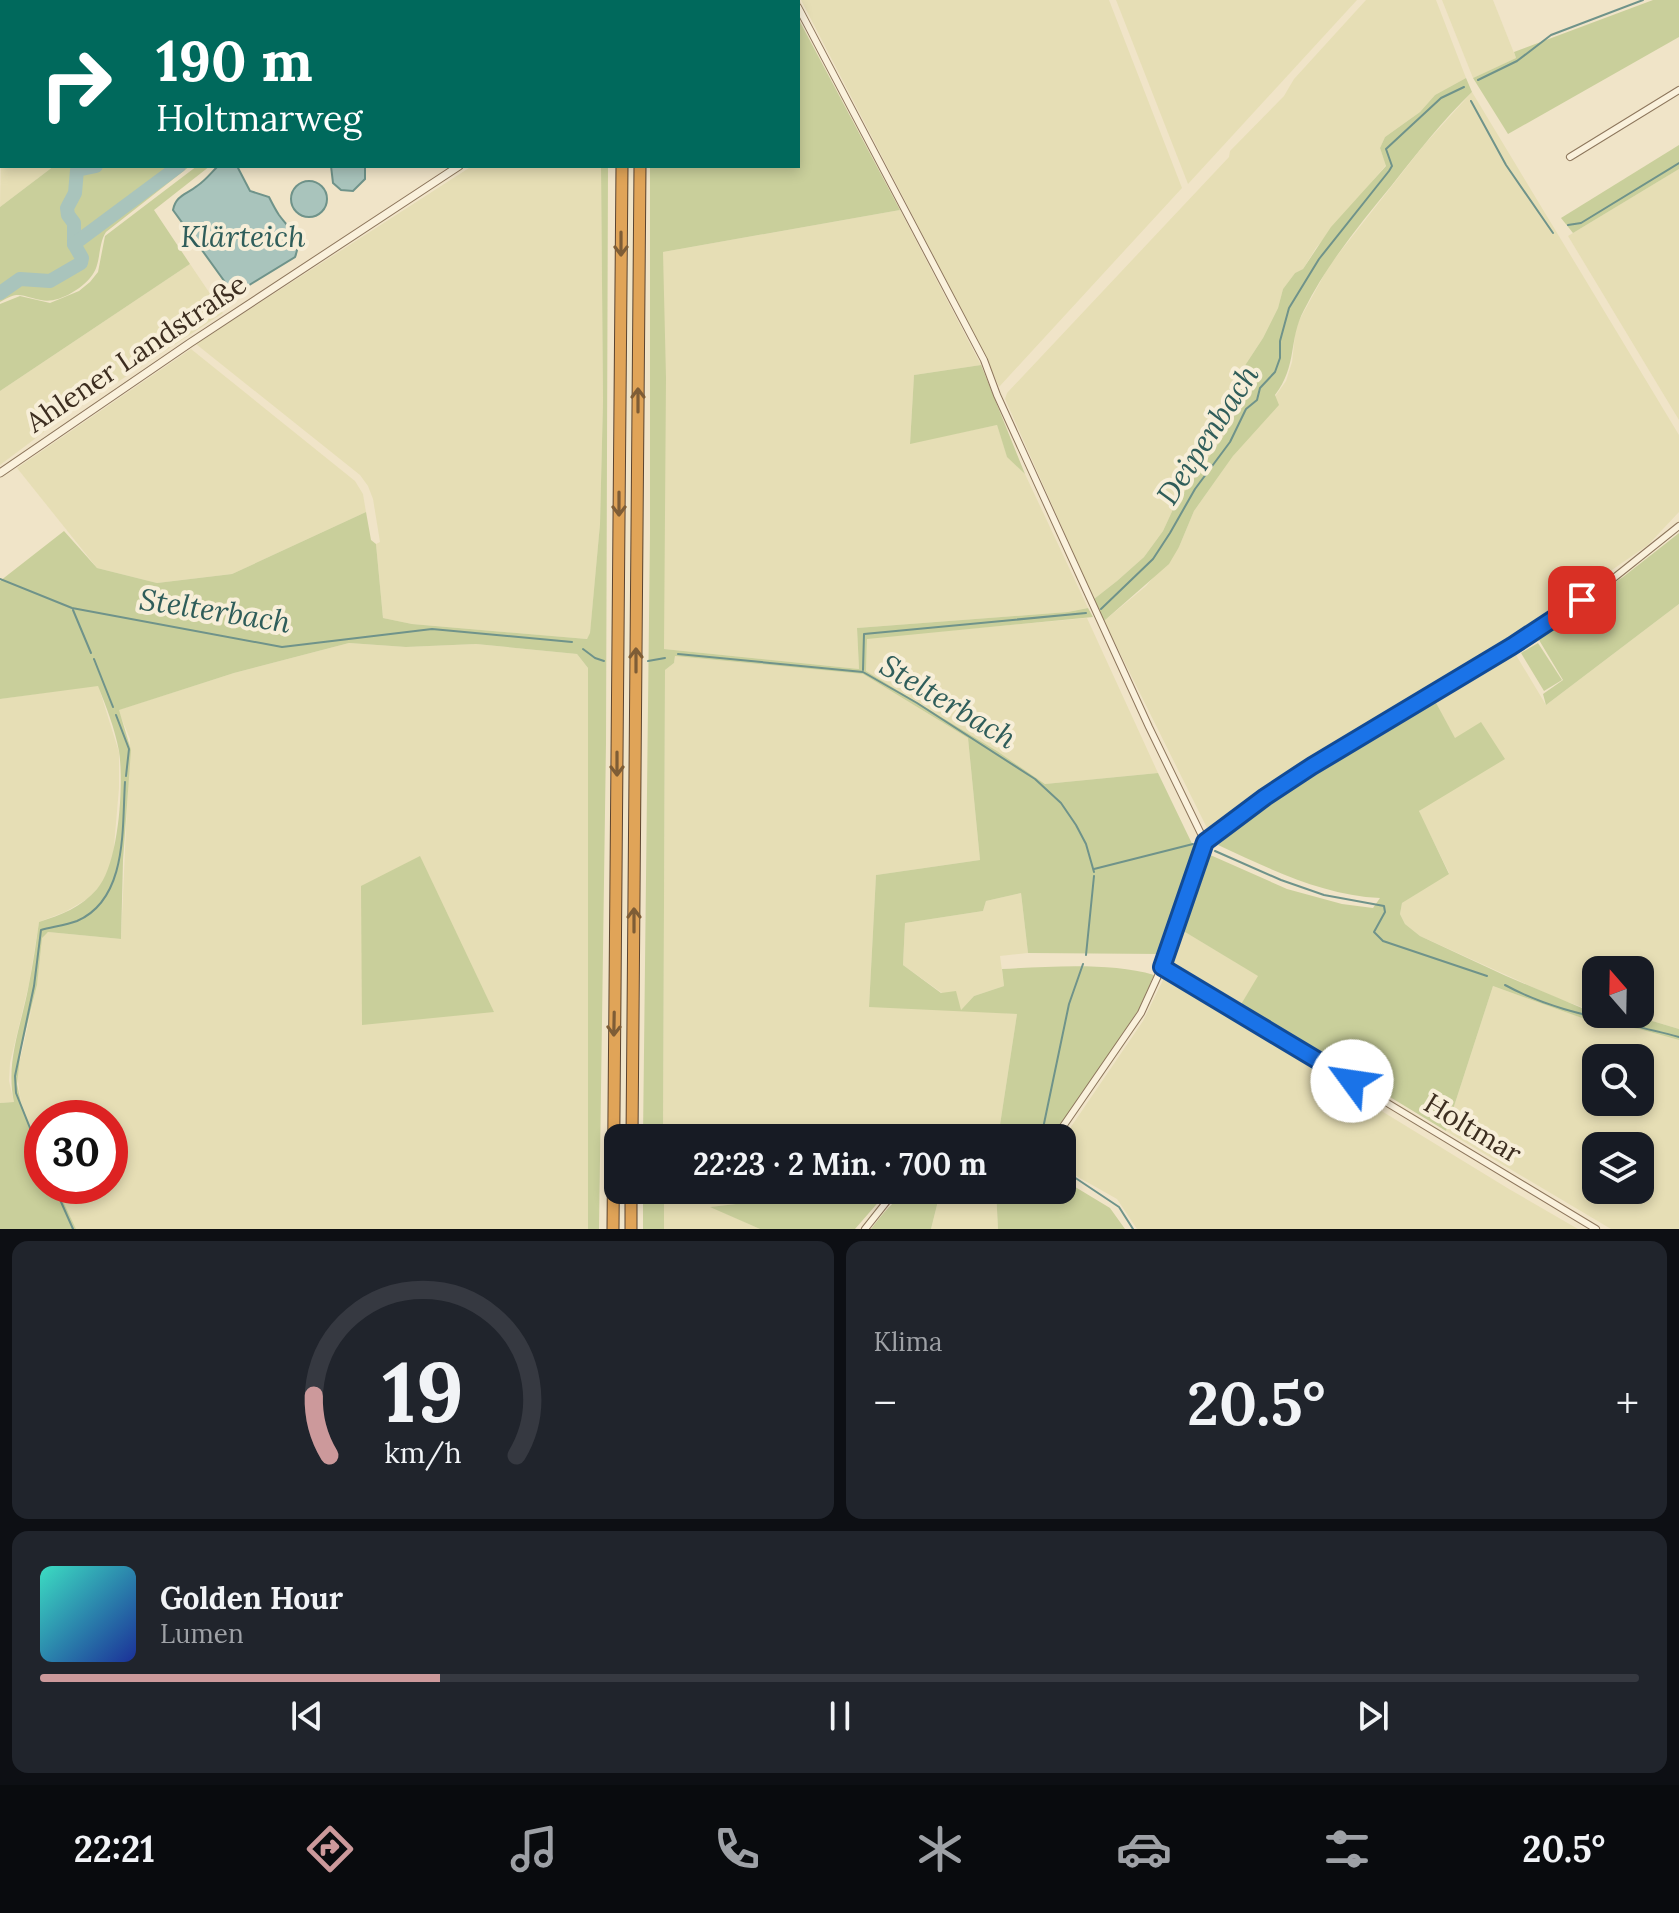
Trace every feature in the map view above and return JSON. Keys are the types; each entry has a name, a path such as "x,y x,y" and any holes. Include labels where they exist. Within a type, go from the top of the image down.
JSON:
{"highway":[{"path":"613,1229 622,168"},
{"path":"632,1124 640,168"},
{"path":"631,1204 631,1229"}],"street":[{"path":"800,11 984,360 1083,583 1205,842"},
{"path":"1570,157 1679,90"},
{"name":"Ahlener Landstraße","path":"0,473 190,343 456,168"},
{"path":"1065,1124 1141,1013 1162,967 1205,842 1312,766 1512,646 1605,585 1679,526"},
{"name":"Holtmar","path":"1162,967 1596,1229"},
{"path":"865,1229 885,1204"}],"shaded area":[{"path":"801,0 1109,0 1182,188 999,387 987,359"},
{"path":"1116,0 1357,0 1188,184"},
{"path":"1366,0 1436,0 1466,78 1435,95 1420,112 1385,137 1380,148 1386,165 1316,248 1303,269 1295,273 1283,289 1278,308 1263,338 1225,396 1228,423 1225,434 1175,505 1163,531 1144,557 1094,599 1005,399 1007,393 1229,157 1230,151 1284,96 1294,79"},
{"path":"1442,0 1493,0 1516,58 1473,78"},
{"path":"1472,92 1679,435 1679,512 1648,545 1499,648 1336,747 1209,832 1104,621 1146,586 1179,547 1194,511 1286,381 1292,362 1296,326 1329,266 1424,145"},
{"path":"1,168 51,168 0,207"},
{"path":"469,168 601,168 603,401 600,524 590,634 587,639 412,624 383,618 376,544 380,542 368,486 360,475 196,344"},
{"path":"1679,169 1679,420 1568,236"},
{"path":"900,210 981,365 914,375 910,443 997,425 1007,456 1025,474 1088,608 857,628 859,669 664,649 663,252"},
{"path":"190,264 223,313 64,417 0,465 0,391"},
{"path":"191,349 355,481 363,494 366,512 232,574 157,583 97,568 17,468"},
{"path":"1679,604 1679,1029 1654,1022 1654,956 1582,956 1582,1007 1420,936 1405,924 1400,914 1402,903 1449,873 1419,812 1455,739 1434,699 1513,650 1546,705"},
{"path":"1087,618 1158,773 1045,784 866,671 867,638"},
{"path":"349,643 406,647 476,644 577,654 588,668 588,1229 76,1229 64,1204 128,1204 128,1100 24,1100 24,1110 17,1073 37,985 41,938 48,932 121,939 130,739 118,710 234,673"},
{"path":"675,656 863,674 968,738 980,860 876,875 869,1007 942,993 903,965 905,923 983,911 986,901 1021,893 1028,953 1000,956 1004,986 974,996 961,1010 1017,1014 1000,1124 663,1124 665,670 674,663"},
{"path":"98,685 119,752 113,858 104,881 89,898 39,922 29,984 10,1063 9,1081 14,1102 0,1103 0,699"},
{"path":"1180,929 1259,976 1240,1006 1167,963"},
{"path":"1164,978 1578,1229 1137,1229 1117,1199 1076,1176 1076,1124 1073,1124 1143,1021"},
{"path":"1493,986 1582,1018 1582,1028 1632,1028 1679,1040 1679,1229 1611,1229 1446,1131"},
{"path":"664,1204 737,1204 712,1207 760,1229 664,1229"},
{"path":"997,1204 998,1229 931,1229 937,1205"}],"green space":[{"path":"1653,0 1679,0 1679,37 1508,134 1473,78 1516,58 1514,52"},
{"path":"800,22 900,210 663,252 666,378 664,649 859,669 857,628 1088,608 1093,617 867,639 866,671 1045,784 1158,773 1197,854 1161,954 1028,953 1021,893 986,901 983,911 905,923 903,965 941,993 956,991 961,1010 974,996 1004,986 1002,969 1099,967 1154,975 1139,1009 1061,1124 1000,1124 1017,1014 869,1007 876,875 980,860 968,738 863,674 675,656 674,663 665,670 663,1124 643,1124 650,533 650,168 800,168"},
{"path":"1466,78 1472,92 1430,137 1368,215 1313,293 1299,321 1287,373 1275,395 1279,405 1233,456 1194,511 1169,564 1104,621 1094,599 1144,557 1163,531 1175,505 1225,434 1228,423 1225,396 1263,338 1278,308 1283,289 1295,273 1303,269 1331,227 1386,166 1380,148 1385,137 1420,112 1435,95"},
{"path":"1679,145 1679,169 1573,233 1561,218"},
{"path":"51,168 187,168 106,232 94,273 80,287 54,300 16,295 0,302 0,207"},
{"path":"194,168 207,168 154,210 190,264 0,391 0,304 20,296 50,303 79,291 98,272 105,236"},
{"path":"601,168 608,168 606,743 599,1229 588,1229 588,668 577,654 476,644 406,647 349,643 234,673 119,710 131,750 121,939 48,932 42,938 37,985 21,1049 17,1084 24,1110 24,1204 64,1204 76,1229 0,1229 0,1103 14,1102 13,1057 39,922 78,906 97,889 115,843 121,783 117,743 98,686 0,699 0,581 64,531 97,568 157,583 232,574 366,512 371,540 376,544 383,618 412,624 587,639 600,524 603,401"},
{"path":"981,365 1025,474 1007,457 997,425 910,444 914,375"},
{"path":"1679,533 1679,604 1546,705 1543,694 1563,680 1539,640 1519,653 1513,650 1623,577"},
{"path":"1538,643 1562,680 1544,691 1521,653"},
{"path":"1434,699 1455,738 1481,722 1505,759 1419,811 1449,874 1402,903 1400,914 1405,924 1420,936 1582,1008 1582,1018 1493,986 1446,1131 1240,1006 1258,976 1180,929 1208,854 1287,889 1342,904 1373,908 1380,898 1317,886 1218,845 1264,808"},
{"path":"420,856 494,1012 362,1025 361,886"},
{"path":"1654,1022 1679,1029 1679,1040 1632,1028 1654,1028"},
{"path":"1076,1187 1110,1208 1125,1229 998,1229 997,1204 1076,1204"},
{"path":"643,1204 664,1204 664,1229 643,1229"},
{"path":"736,1204 877,1204 855,1229 760,1229 710,1207"},
{"path":"893,1204 937,1204 931,1229 871,1229"}],"water":[{"name":"Klärteich","path":"216,168 238,168 250,191 269,197 294,234 297,244 295,257 238,292 230,289 173,210 179,198 203,182"},
{"path":"331,168 365,168 365,179 353,191 341,190 333,183"},
{"path":"309,181 322,186 327,199 322,212 309,217 296,212 291,199 296,186"}],"waterway":[{"path":"1478,80 1517,61 1551,35 1643,0"},
{"name":"Deipenbach","path":"1101,609 1153,559 1195,489 1230,442 1246,409 1257,400 1260,388 1275,372 1289,308 1319,259 1389,171 1392,166 1386,149 1441,98 1464,87"},
{"name":"Deipenbach","path":"1471,101 1506,165 1553,233"},
{"name":"Deipenbach","path":"1568,225 1581,223 1679,163"},
{"path":"74,244 74,223 67,208 75,193 77,170 86,168"},
{"path":"0,293 20,279 50,281 81,263 82,258 74,244 176,168"},
{"name":"Stelterbach","path":"0,579 72,608 282,647 432,629 572,642"},
{"path":"73,610 91,653"},
{"name":"Deipenbach","path":"863,670 864,634 1086,613"},
{"name":"Stelterbach","path":"583,649 604,661"},
{"name":"Stelterbach","path":"678,654 863,672 1035,779 1061,803 1076,825 1086,844 1094,872"},
{"name":"Stelterbach","path":"648,661 665,658"},
{"path":"94,659 113,707"},
{"path":"116,715 129,749 126,776"},
{"path":"24,1113 16,1093 15,1076 34,986 41,930 77,921 94,911 106,896 119,860 125,782"},
{"path":"1094,869 1193,844"},
{"path":"1215,851 1324,895 1384,906 1385,912 1374,932 1383,941 1487,976"},
{"name":"Stelterbach","path":"1086,955 1094,876"},
{"name":"Stelterbach","path":"1044,1124 1069,1004 1083,964"},
{"path":"1505,985 1569,1011 1679,1037"},
{"name":"Stelterbach","path":"1076,1178 1119,1207 1133,1229"},
{"path":"62,1204 73,1229"}],"route":[{"path":"1352,1081 1162,967 1205,842 1312,766 1512,646 1582,600"}]}
